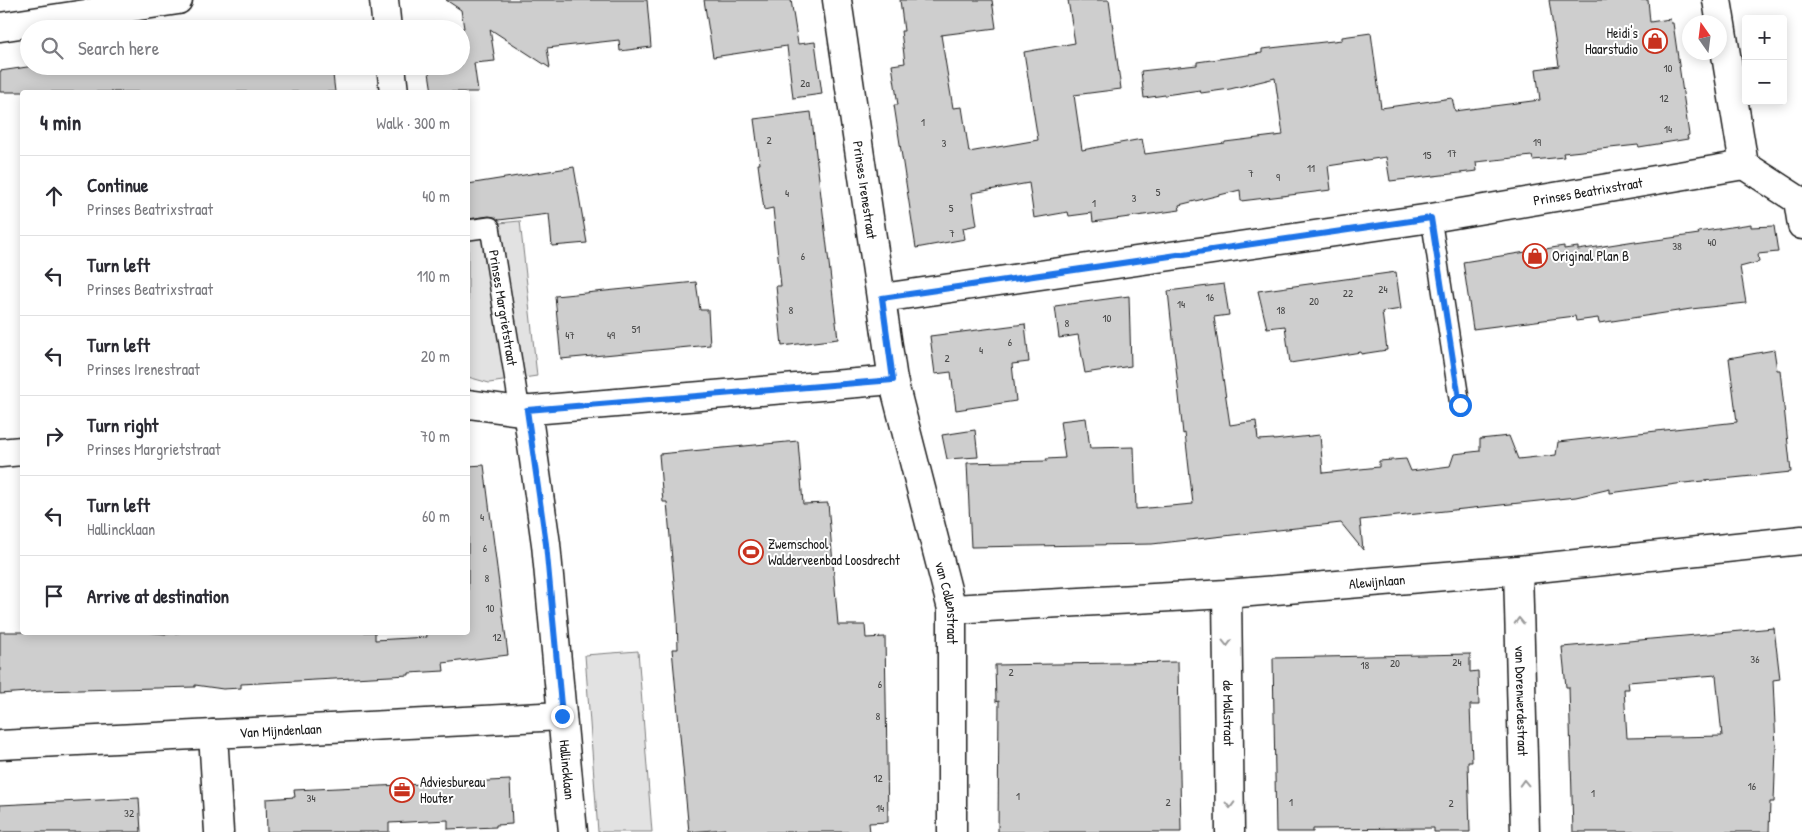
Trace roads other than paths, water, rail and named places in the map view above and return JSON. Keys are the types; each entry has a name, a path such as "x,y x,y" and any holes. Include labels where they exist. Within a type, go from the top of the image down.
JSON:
{"street":[{"path":"46,20 178,0"},
{"path":"384,0 386,20"},
{"name":"Prinses Irenestraat","path":"837,0 893,380"},
{"path":"1717,0 1744,165 1798,200 1802,225"},
{"path":"0,27 20,24"},
{"path":"392,75 394,90"},
{"name":"Prinses Beatrixstraat","path":"882,298 1431,218 1744,165"},
{"path":"470,404 524,411 893,380"},
{"name":"van Collenstraat","path":"893,380 952,609 952,832"},
{"name":"Hallincklaan","path":"524,411 546,544 573,832"},
{"path":"0,453 20,451"},
{"name":"Alewijnlaan","path":"952,609 1227,594 1518,570 1802,540"},
{"name":"van Dorenwerdestraat","path":"1518,570 1525,832"},
{"name":"de Mollstraat","path":"1227,594 1230,832"},
{"name":"Van Mijndenlaan","path":"0,745 562,716"},
{"path":"213,734 219,832"}],"lane":[{"path":"1431,218 1460,405"},
{"name":"Prinses Margrietstraat","path":"470,230 490,227 524,411"}],"place":[{"name":"Heidi's Haarstudio","path":"1655,41"},
{"name":"Original Plan B","path":"1535,256"},
{"name":"Zwemschool Walderveenbad Loosdrecht","path":"751,552"},
{"name":"Adviesbureau Houter","path":"402,790"}]}
